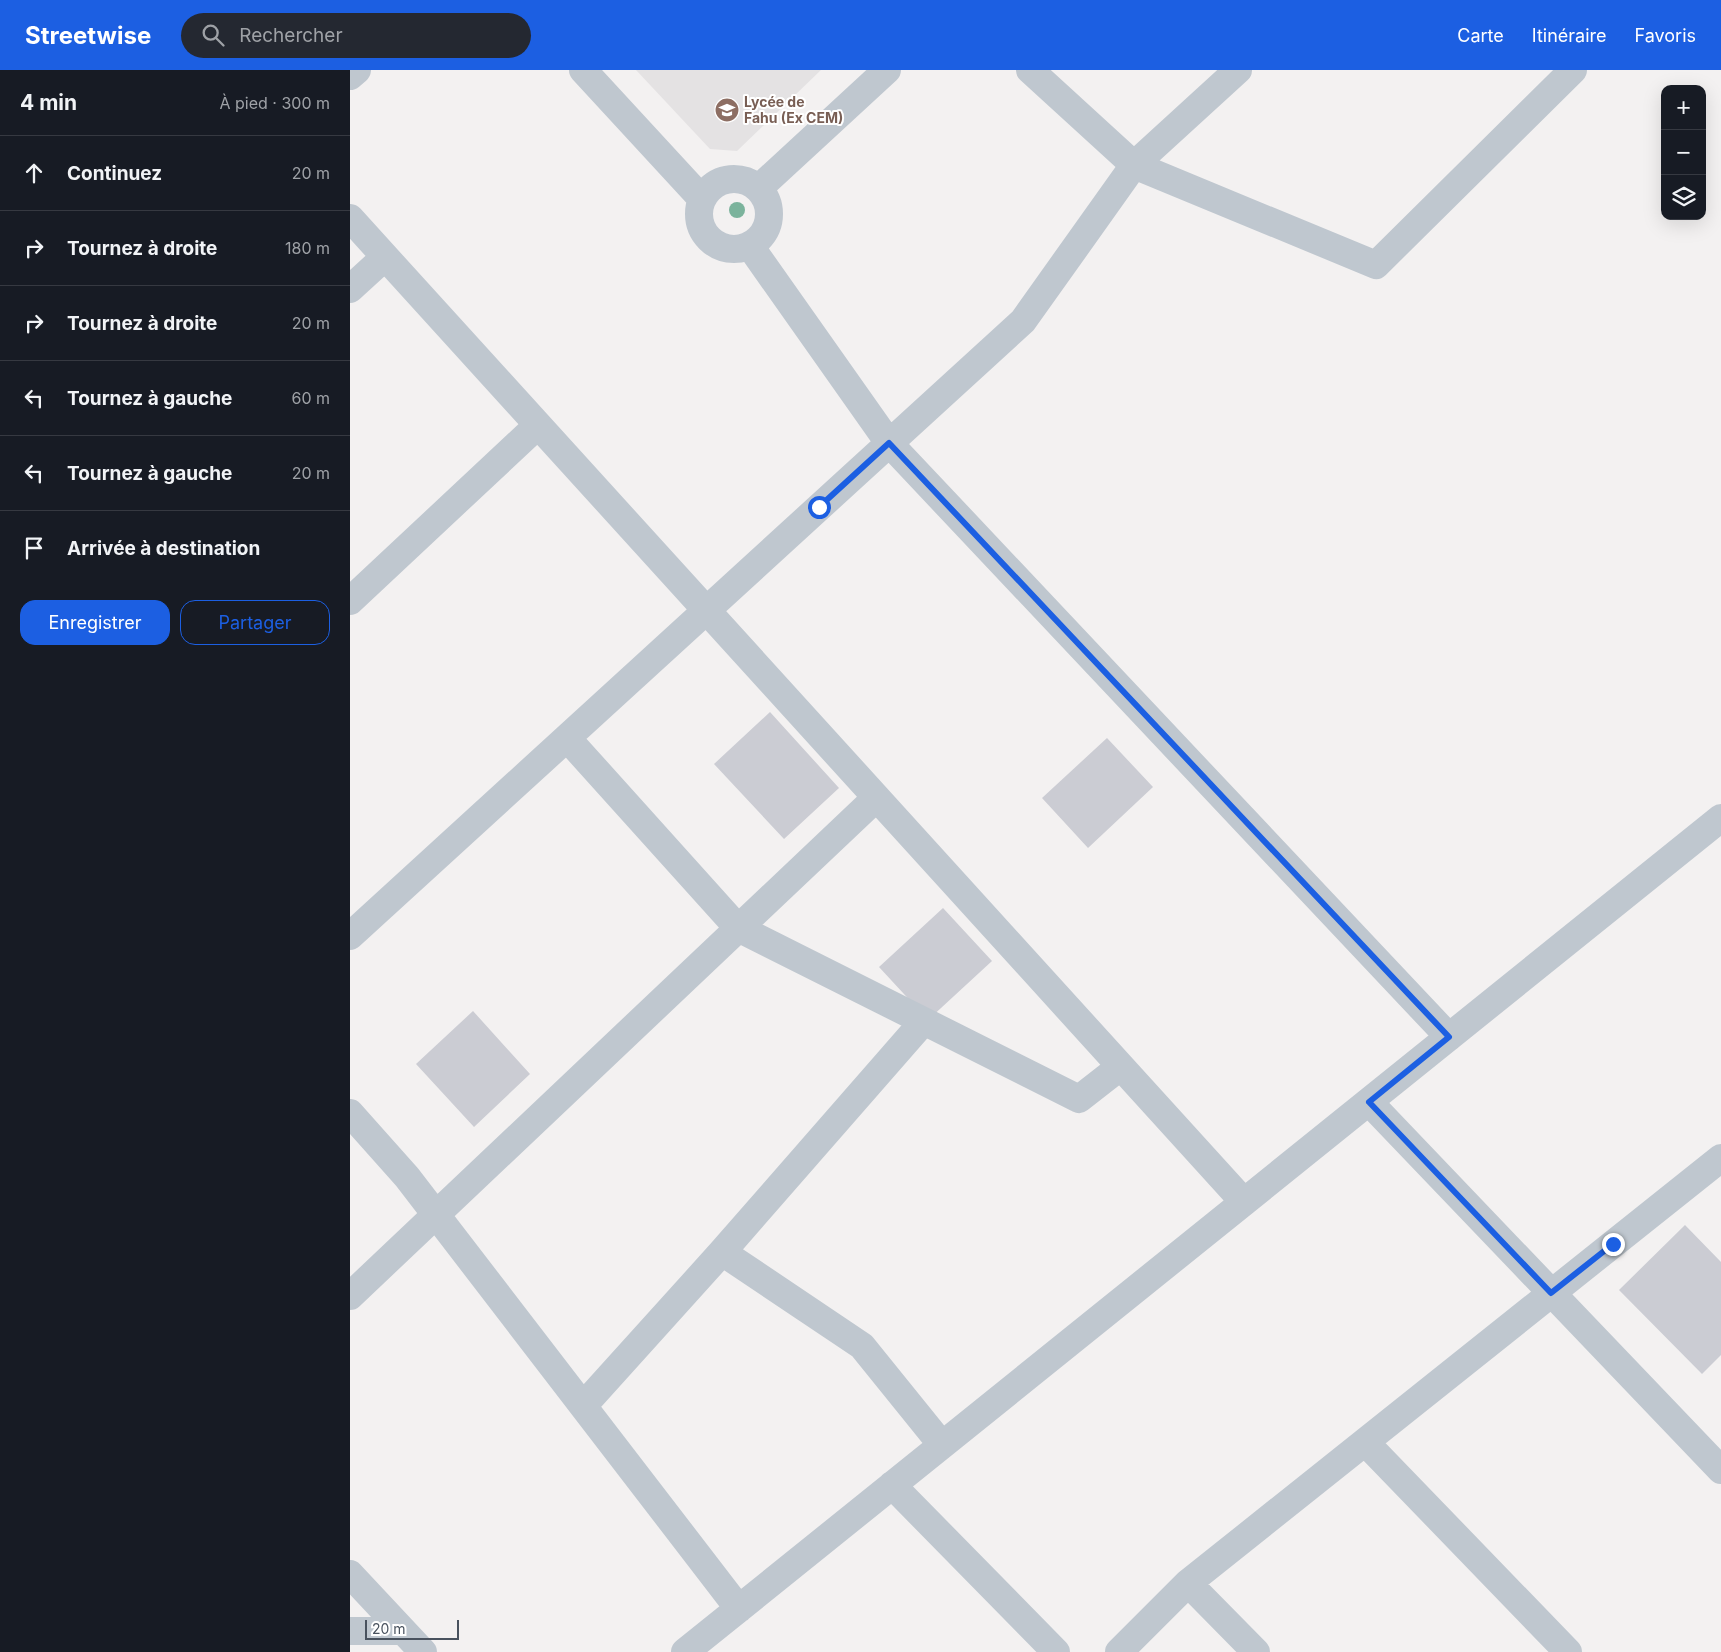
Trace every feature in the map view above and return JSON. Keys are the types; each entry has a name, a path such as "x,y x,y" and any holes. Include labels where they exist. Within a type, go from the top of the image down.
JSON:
{"street":[{"path":"350,76 357,70"},
{"path":"583,70 702,198"},
{"path":"759,188 887,70"},
{"path":"1030,70 1134,165 1376,265 1573,70"},
{"path":"350,936 1022,321 1134,165 1238,70"},
{"path":"734,178 748,181 759,188 766,198 769,208 768,224 761,237 750,246 732,250 715,244 703,232 698,215 702,198 709,187 721,180 734,178"},
{"path":"350,218 1244,1202"},
{"path":"750,246 889,443 1449,1037"},
{"path":"350,289 385,256"},
{"path":"350,600 538,426"},
{"path":"567,738 738,928 1079,1099 1120,1066"},
{"path":"350,1296 876,798"},
{"path":"685,1652 1721,818"},
{"path":"583,1406 722,1252 923,1022"},
{"path":"1369,1102 1721,1470"},
{"path":"350,1113 407,1177 739,1609"},
{"path":"1118,1652 1188,1583 1721,1158"},
{"path":"722,1252 862,1346 942,1445"},
{"path":"1365,1442 1568,1652"},
{"path":"892,1485 1056,1652"},
{"path":"350,1574 423,1652"},
{"path":"1188,1583 1256,1652"},
{"path":"350,1631 402,1631"}],"shaded area":[{"name":"Lycée de Fahu (Ex CEM)","path":"636,70 821,70 737,151 710,149"}],"building":[{"path":"770,712 839,788 784,839 714,764"},
{"path":"1107,738 1153,787 1088,848 1042,798"},
{"path":"943,908 992,961 928,1020 879,967"},
{"path":"473,1011 530,1074 474,1127 416,1064"},
{"path":"1685,1225 1721,1262 1721,1355 1702,1374 1619,1290"}],"place":[{"name":"Lycée de Fahu (Ex CEM)","path":"727,110"}],"route":[{"path":"819,507 889,443 1449,1037 1369,1102 1551,1293 1613,1244"}]}
